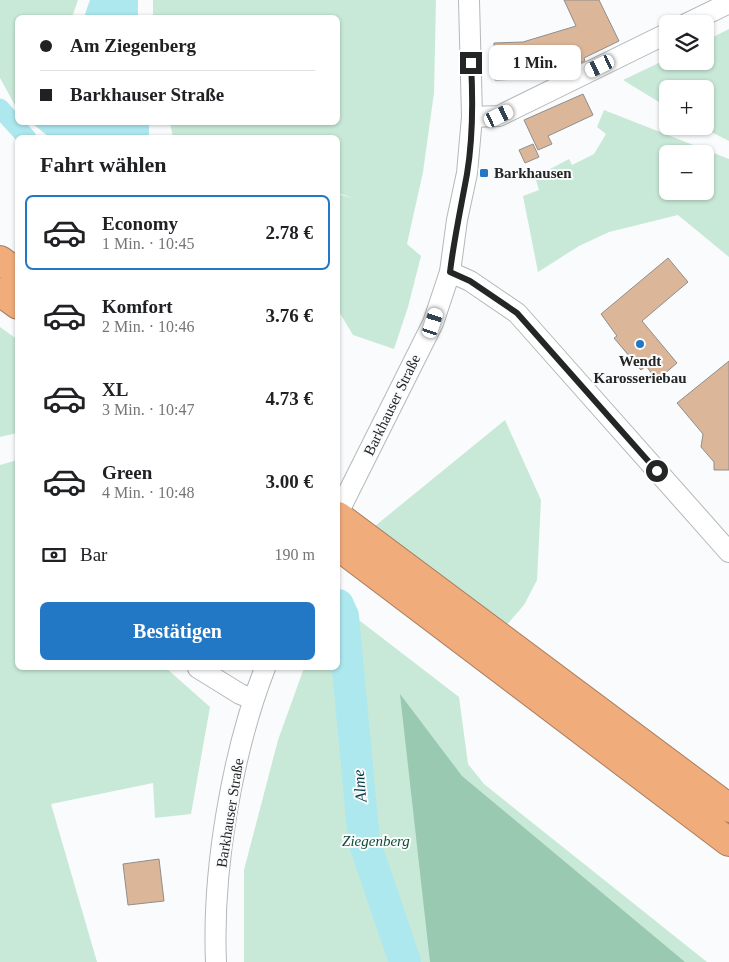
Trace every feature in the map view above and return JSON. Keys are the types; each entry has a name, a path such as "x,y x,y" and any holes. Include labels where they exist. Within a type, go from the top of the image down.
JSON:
{"highway":[{"path":"0,260 15,271"},
{"path":"0,292 15,303"},
{"path":"340,517 571,706 729,842"},
{"path":"340,547 571,706 729,808"}],"street":[{"name":"Barkhauser Straße","path":"340,511 433,323 450,272 457,220 467,173 472,117 469,0"},
{"path":"704,15 729,3"},
{"path":"472,117 499,116 659,37"},
{"path":"450,272 470,281 517,313 729,552"},
{"path":"201,670 240,694 253,699"},
{"name":"Barkhauser Straße","path":"216,962 215,928 224,830 253,699 264,670"}],"green space":[{"path":"0,0 78,0 73,15 15,15 15,105 0,78"},
{"path":"153,0 436,0 434,93 423,172 407,244 421,256 408,307 394,349 353,335 340,313 340,195 356,199 340,194 340,135 173,135 170,125 340,125 340,15 153,15"},
{"path":"729,29 729,141 714,133 714,80 659,80 659,102 623,80 659,63 659,70 714,70 714,36"},
{"path":"604,110 659,132 659,135 668,135 693,145 659,145 659,200 714,200 714,153 729,159 729,257 678,215 609,232 579,246 538,272 523,196 539,190 535,177 569,159 572,165 594,154 606,134 597,127"},
{"path":"0,327 15,338 15,433 0,437"},
{"path":"505,420 541,500 537,580 524,605 474,663 375,526"},
{"path":"15,461 15,670 168,670 210,707 191,814 155,818 153,783 51,804 97,962 0,962 0,465"},
{"name":"Ziegenberg","path":"340,606 459,697 468,764 484,784 707,962 244,962 244,870 278,740 303,670 340,670"},
{"name":"Ziegenberg","path":"400,694 462,776 685,962 430,962"}],"water":[{"path":"90,0 138,0 138,15 85,15"},
{"path":"34,125 149,125 149,135 47,135"}],"building":[{"path":"564,0 599,0 619,41 584,58 585,61 583,62 523,79 495,80 494,43 523,42 576,26"},
{"path":"583,94 593,115 548,136 552,144 538,150 524,120"},
{"path":"533,144 539,157 525,163 519,150"},
{"path":"668,258 688,282 642,321 677,363 657,380 646,366 641,370 614,338 617,336 601,314"},
{"path":"729,361 729,470 714,470 714,462 701,447 703,434 677,403"},
{"path":"159,859 164,901 128,905 123,864"}],"waterway":[{"path":"0,108 15,125"},
{"path":"15,125 24,135"},
{"name":"Alme","path":"340,609 343,616 364,841 405,962"}],"place":[{"name":"Barkhausen","path":"484,173"},
{"name":"Wendt Karosseriebau","path":"640,344"}],"route":[{"path":"471,63 472,117 467,173 457,220 450,272 470,281 517,313 657,471"}]}
